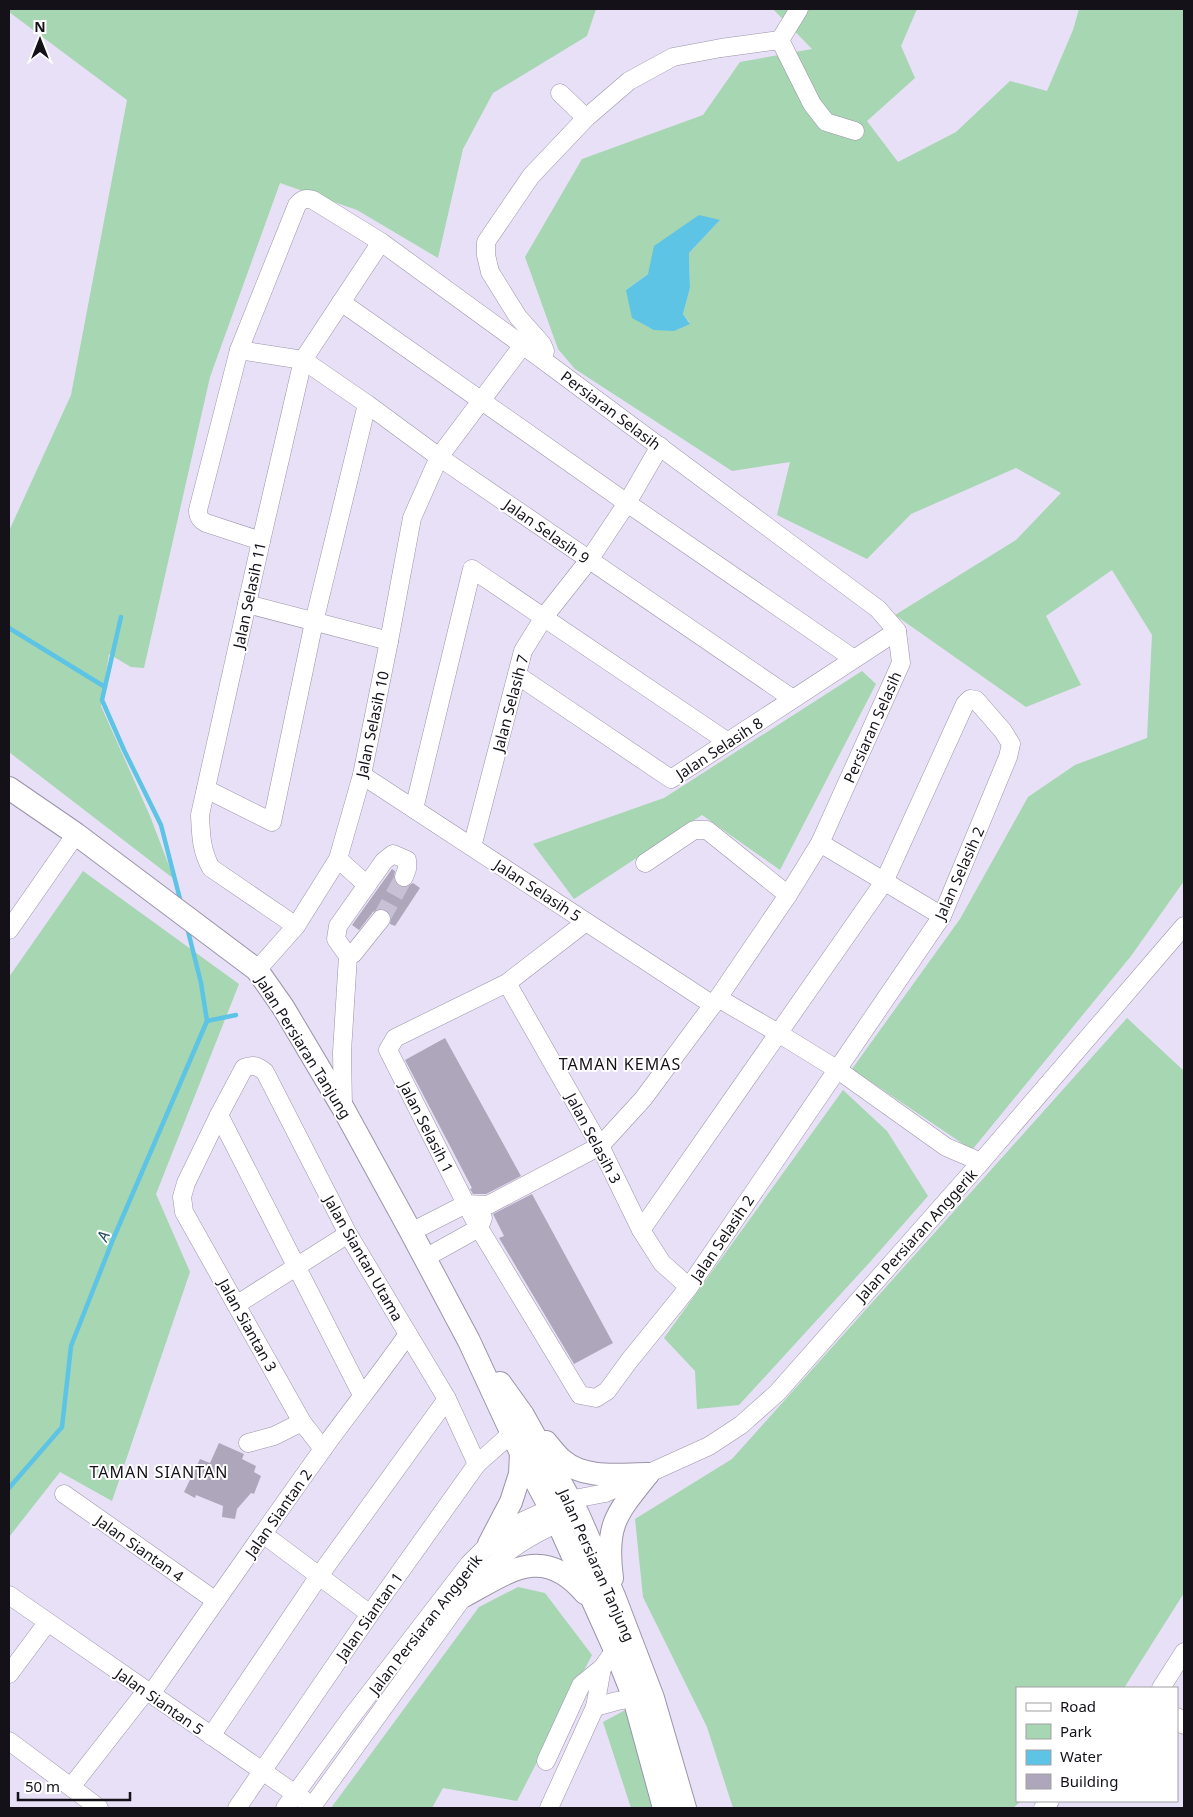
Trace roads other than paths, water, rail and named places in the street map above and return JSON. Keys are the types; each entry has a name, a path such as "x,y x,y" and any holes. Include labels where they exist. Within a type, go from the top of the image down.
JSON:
{"main road":[{"name":"Jalan Persiaran Tanjung","path":"9,788 76,834 257,970 283,1007 343,1108 519,1434 563,1511 604,1600 653,1698 685,1808"},
{"name":"Jalan Persiaran Tanjung","path":"519,1434 563,1511"},
{"path":"519,1434 562,1461 586,1473 601,1475 648,1474"},
{"path":"489,1544 511,1502 520,1474 519,1434"},
{"path":"464,1596 522,1567 548,1566 560,1570 604,1600 611,1530 618,1513 648,1474"},
{"name":"Jalan Persiaran Tanjung","path":"604,1600 615,1650 634,1698 664,1808"}],"street":[{"path":"780,40 799,9"},
{"path":"543,360 545,351 542,344 518,317 490,272 486,255 486,242 531,176 586,118 629,81 673,58 721,48 780,40"},
{"path":"780,40 812,104 826,122 855,131"},
{"path":"560,93 586,118"},
{"name":"Persiaran Selasih","path":"239,350 297,206 301,200 307,198 313,200 381,242 660,446 878,609 897,631 901,663 820,843 788,895 716,1002 643,1099 600,1146 488,1206"},
{"name":"Jalan Selasih 11","path":"296,926 211,868 205,858 201,842 200,815 303,360 381,242"},
{"path":"341,302 854,660"},
{"name":"Jalan Selasih 10","path":"257,970 296,926 338,859 362,775 412,518 439,457 523,345"},
{"path":"261,541 206,523 198,516 239,350 303,360"},
{"name":"Jalan Selasih 9","path":"303,360 439,457 793,699"},
{"path":"206,789 272,822 314,622 367,404"},
{"name":"Jalan Selasih 7","path":"472,847 523,651 544,617 589,560 627,503 660,446"},
{"path":"414,809 472,570 728,742"},
{"path":"247,604 389,641"},
{"name":"Jalan Selasih 8","path":"517,675 671,779 897,631"},
{"name":"Jalan Selasih 2","path":"596,1398 607,1391 689,1286 942,916 1008,757 1011,744 1004,731 976,700 970,699 965,704 884,882"},
{"name":"Jalan Selasih 5","path":"362,775 586,922 716,1002 778,1033 838,1070"},
{"path":"645,863 694,830 707,830 788,895"},
{"path":"9,930 76,834"},
{"path":"820,843 942,916"},
{"path":"343,1108 342,1052 348,956 336,939 338,926 384,861 393,854 407,860 407,869 404,877"},
{"path":"338,859 367,885"},
{"path":"641,1230 884,882"},
{"path":"348,956 353,954 381,919"},
{"name":"Jalan Selasih 1","path":"586,922 507,983 395,1038 388,1050 480,1228 580,1395 596,1398"},
{"name":"Jalan Persiaran Anggerik","path":"285,1808 352,1716 469,1564 489,1544 521,1522 563,1511 709,1446 756,1412 777,1393 1181,935"},
{"name":"Jalan Selasih 3","path":"507,983 600,1146 641,1230 662,1264 689,1286"},
{"name":"Jalan Siantan Utama","path":"219,1115 244,1068 255,1065 265,1072 348,1234 446,1399 477,1464"},
{"path":"838,1070 946,1147 981,1162"},
{"path":"219,1115 362,1395"},
{"name":"Jalan Siantan 3","path":"219,1115 186,1183 182,1197 184,1212 302,1422 323,1449"},
{"path":"411,1232 466,1204 488,1206 480,1228 425,1258"},
{"path":"236,1305 348,1234"},
{"name":"Jalan Siantan 2","path":"71,1787 149,1693 323,1449 362,1395 377,1379 408,1334"},
{"path":"211,1736 319,1576 446,1399"},
{"path":"248,1443 274,1436 302,1422"},
{"name":"Jalan Siantan 1","path":"237,1808 370,1614 477,1464 519,1434"},
{"name":"Jalan Siantan 4","path":"64,1494 216,1601"},
{"name":"Jalan Persiaran Anggerik","path":"312,1807 464,1596 502,1556 563,1511"},
{"path":"263,1534 370,1614"},
{"name":"Jalan Siantan 5","path":"9,1595 295,1793 312,1807"},
{"path":"9,1674 47,1622"},
{"path":"546,1761 581,1685 602,1668 615,1650"},
{"path":"1162,1687 1184,1652"},
{"path":"549,1808 596,1707 602,1668"},
{"path":"596,1707 634,1698"},
{"path":"9,1741 96,1807"}],"water":[{"path":"699,215 720,220 689,253 690,288 683,314 690,324 674,331 654,330 632,318 626,290 648,274 654,246"}],"waterway":[{"path":"121,617 102,700 161,825 181,903"},
{"path":"9,628 105,687"},
{"name":"A","path":"9,1488 62,1427 71,1346 114,1237 207,1021 201,983 187,927"},
{"path":"207,1021 236,1015"}],"tunnel":[{"path":"381,919 404,877"}],"district":[{"name":"TAMAN KEMAS","path":"620,1064"},
{"name":"TAMAN SIANTAN","path":"159,1472"}]}
